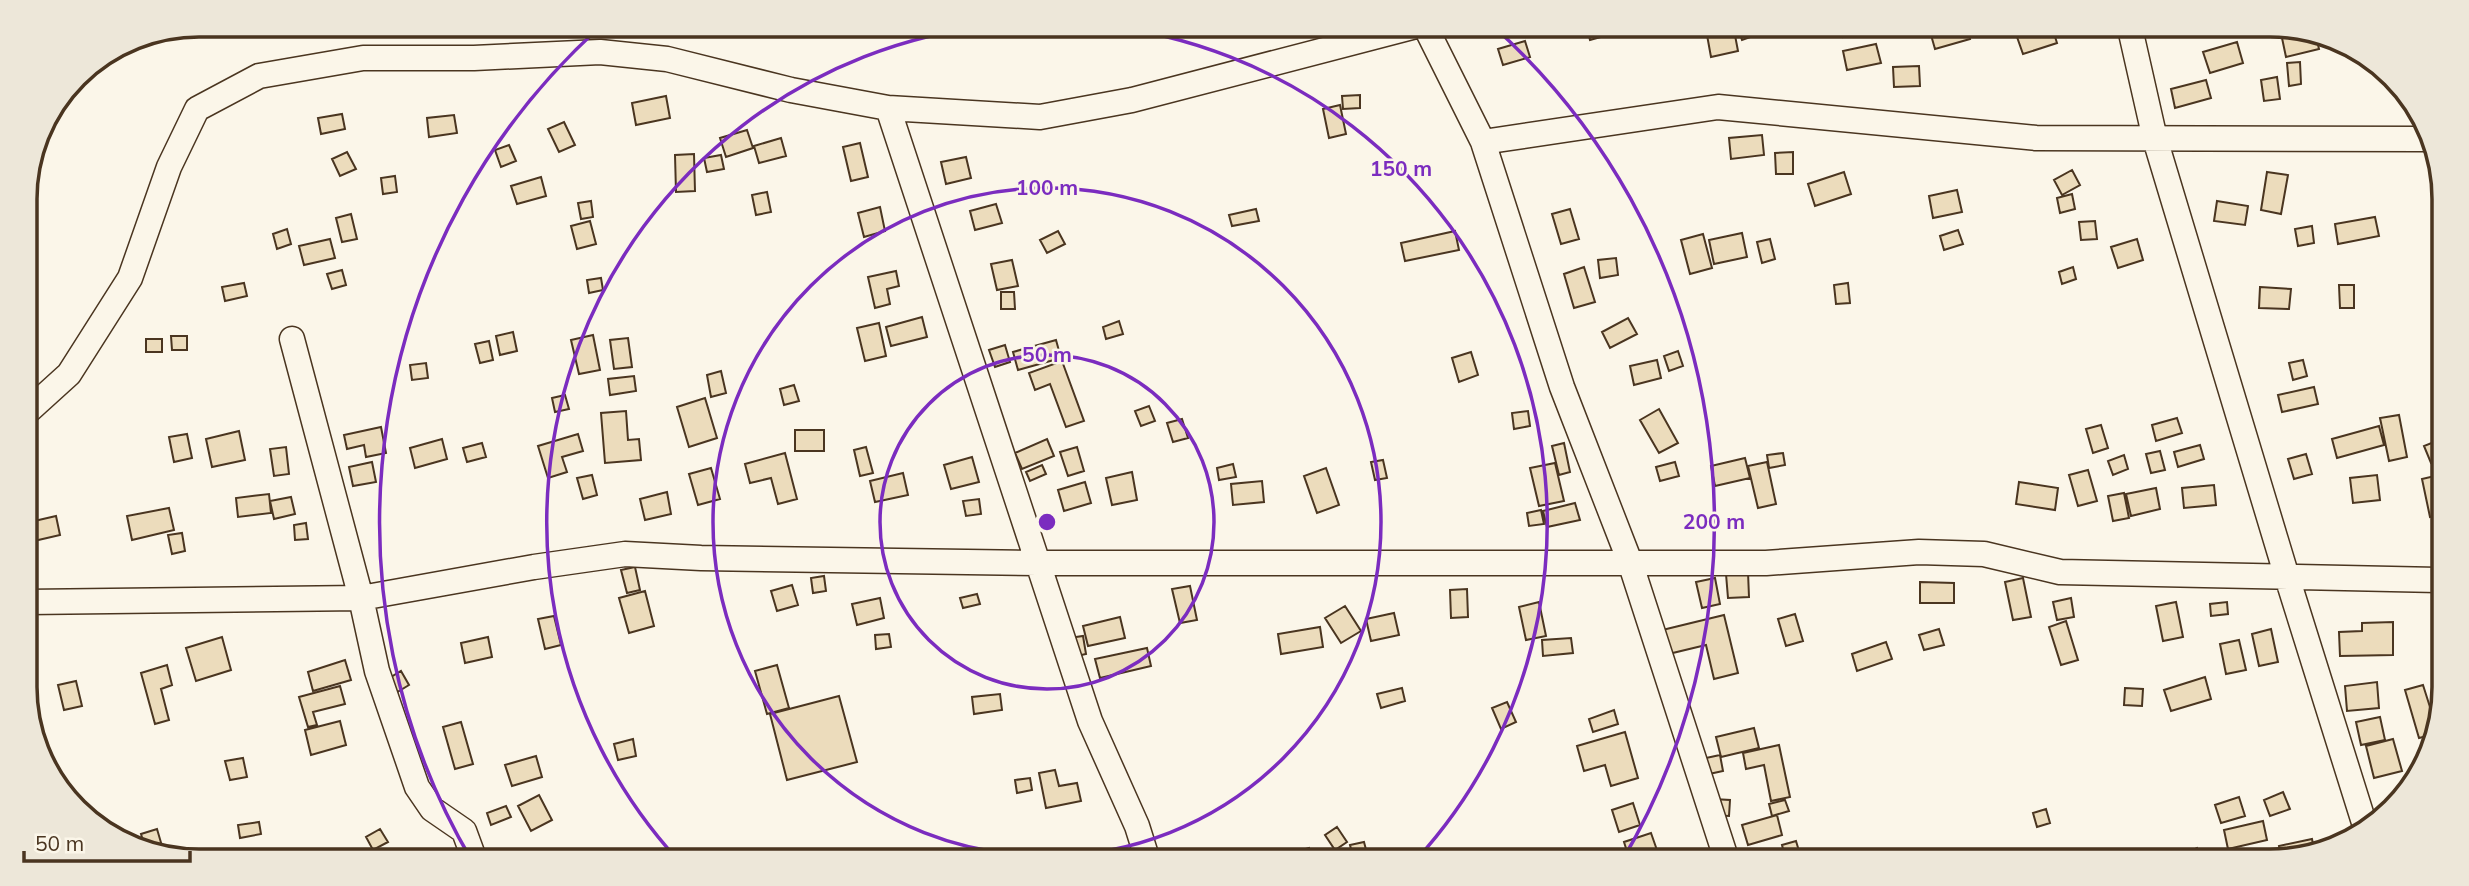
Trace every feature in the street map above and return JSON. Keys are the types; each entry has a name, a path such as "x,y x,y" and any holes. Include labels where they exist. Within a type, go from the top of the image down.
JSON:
{"street":[{"path":"37,402 69,374 130,278 169,167 197,109 259,76 363,58 474,58 600,52 667,59 791,89 888,108 1040,117 1132,100 1374,37"},
{"path":"1430,37 1483,142 1562,387 1630,562 1723,849"},
{"path":"2132,37 2155,139 2363,820"},
{"path":"1483,142 1718,107 2036,138 2421,139"},
{"path":"888,108 1090,721 1137,826 1144,849"},
{"path":"292,339 361,598 377,671 416,787 432,809 464,831 470,849"},
{"path":"37,602 361,598 534,566 625,554 1037,563 1766,563 1919,552 1984,554 2060,572 2432,580"}],"building":[{"path":"1707,37 1735,37 1738,51 1711,57"},
{"path":"1932,37 1969,37 1970,39 1935,49"},
{"path":"2017,37 2055,37 2057,43 2023,54"},
{"path":"2282,38 2318,44 2319,49 2286,57"},
{"path":"1525,41 1530,57 1503,65 1498,49"},
{"path":"2237,42 2243,63 2210,73 2203,52"},
{"path":"1876,44 1881,63 1847,70 1843,51"},
{"path":"2300,62 2301,84 2289,86 2287,63"},
{"path":"1919,66 1920,86 1894,87 1893,67"},
{"path":"2277,77 2280,99 2264,101 2261,80"},
{"path":"2206,80 2211,98 2175,108 2171,89"},
{"path":"1360,95 1360,108 1343,109 1342,96"},
{"path":"666,96 670,118 636,125 632,103"},
{"path":"1340,105 1346,134 1329,138 1323,109"},
{"path":"342,114 345,129 321,134 318,118"},
{"path":"454,115 457,133 429,137 427,118"},
{"path":"564,122 575,145 559,152 548,129"},
{"path":"747,130 753,148 726,157 720,138"},
{"path":"1762,135 1764,155 1731,159 1729,138"},
{"path":"781,138 786,156 759,163 754,146"},
{"path":"860,143 868,177 851,181 843,147"},
{"path":"509,145 516,161 501,167 495,150"},
{"path":"347,152 356,169 340,176 332,159"},
{"path":"1793,152 1793,174 1776,174 1775,153"},
{"path":"694,154 695,191 676,192 675,155"},
{"path":"721,155 724,169 707,172 704,158"},
{"path":"966,157 971,178 946,184 941,162"},
{"path":"2072,170 2080,185 2062,195 2054,180"},
{"path":"1844,172 1851,194 1815,206 1808,184"},
{"path":"2267,172 2288,175 2281,214 2261,210"},
{"path":"395,176 397,192 383,194 381,178"},
{"path":"541,177 546,196 517,204 511,186"},
{"path":"1957,190 1962,212 1933,218 1929,196"},
{"path":"767,192 771,212 756,215 752,195"},
{"path":"2072,194 2075,209 2060,213 2057,198"},
{"path":"591,201 593,217 581,219 578,203"},
{"path":"2217,201 2248,206 2245,225 2214,221"},
{"path":"996,204 1002,223 975,230 970,211"},
{"path":"880,207 885,231 864,237 858,213"},
{"path":"1256,209 1259,221 1232,226 1229,215"},
{"path":"1570,209 1579,239 1561,244 1552,214"},
{"path":"351,214 357,239 342,242 336,218"},
{"path":"2375,217 2379,236 2338,244 2335,224"},
{"path":"590,221 596,244 577,249 571,226"},
{"path":"2095,221 2097,239 2081,240 2079,222"},
{"path":"2312,226 2314,243 2298,246 2295,229"},
{"path":"287,229 291,244 277,249 273,234"},
{"path":"1958,230 1963,244 1944,250 1940,236"},
{"path":"1058,231 1065,244 1047,253 1040,240"},
{"path":"1455,231 1459,250 1405,261 1401,243"},
{"path":"1742,233 1747,257 1714,264 1709,240"},
{"path":"1703,234 1712,268 1690,274 1681,240"},
{"path":"330,239 335,258 304,265 299,246"},
{"path":"1770,239 1775,259 1762,263 1757,242"},
{"path":"2137,239 2143,260 2118,268 2111,247"},
{"path":"1616,258 1618,275 1600,278 1598,260"},
{"path":"1012,260 1018,286 997,290 991,264"},
{"path":"1584,267 1595,302 1574,308 1564,274"},
{"path":"2073,267 2076,279 2062,284 2059,272"},
{"path":"342,270 346,285 332,289 327,274"},
{"path":"896,271 899,286 887,289 890,304 875,308 868,277"},
{"path":"601,278 603,290 589,293 587,280"},
{"path":"244,283 247,296 225,301 222,287"},
{"path":"1848,283 1850,303 1836,304 1834,285"},
{"path":"2339,285 2354,285 2354,308 2340,308"},
{"path":"2260,287 2291,289 2289,309 2259,308"},
{"path":"1001,292 1014,292 1015,309 1001,309"},
{"path":"922,317 927,337 891,346 886,327"},
{"path":"1628,318 1637,334 1610,348 1602,332"},
{"path":"1119,321 1123,334 1106,339 1103,327"},
{"path":"879,323 886,356 865,361 857,328"},
{"path":"513,332 517,351 500,355 496,336"},
{"path":"593,335 600,370 579,374 571,340"},
{"path":"171,336 187,336 187,350 172,350"},
{"path":"628,338 632,367 614,369 610,340"},
{"path":"146,339 162,339 162,352 146,352"},
{"path":"1056,340 1061,358 1018,370 1013,352"},
{"path":"489,341 493,360 480,363 475,344"},
{"path":"1005,345 1010,362 995,367 989,350"},
{"path":"1678,351 1683,366 1669,371 1664,356"},
{"path":"1471,352 1478,375 1459,382 1452,358"},
{"path":"1657,360 1661,378 1634,385 1630,366"},
{"path":"2303,360 2307,376 2293,380 2289,363"},
{"path":"1062,361 1084,421 1066,427 1050,384 1035,390 1029,373"},
{"path":"426,363 428,378 412,380 410,365"},
{"path":"721,371 726,393 711,397 707,375"},
{"path":"634,376 636,391 610,395 608,379"},
{"path":"794,385 799,401 784,405 780,389"},
{"path":"2314,387 2318,404 2282,412 2278,395"},
{"path":"565,395 569,409 555,412 552,398"},
{"path":"705,398 717,438 689,447 677,407"},
{"path":"1149,406 1155,421 1141,426 1135,411"},
{"path":"1659,409 1678,443 1659,453 1640,420"},
{"path":"626,411 628,440 639,439 641,460 605,463 601,413"},
{"path":"1528,411 1530,426 1514,429 1512,413"},
{"path":"2399,415 2407,457 2389,461 2380,418"},
{"path":"2177,418 2182,433 2156,441 2152,425"},
{"path":"1182,419 1188,438 1173,442 1167,423"},
{"path":"2101,425 2108,448 2093,453 2086,429"},
{"path":"2379,426 2384,445 2337,458 2332,439"},
{"path":"381,427 386,453 366,457 364,445 347,449 344,435"},
{"path":"795,430 824,430 824,451 795,451"},
{"path":"239,431 245,460 212,467 206,439"},
{"path":"187,434 192,458 174,462 169,437"},
{"path":"578,434 583,451 562,457 567,472 548,478 538,446"},
{"path":"442,439 447,459 415,468 410,448"},
{"path":"1047,439 1054,456 1022,469 1015,453"},
{"path":"482,443 486,457 467,462 463,448"},
{"path":"1564,443 1570,472 1559,475 1552,446"},
{"path":"2432,443 2432,463 2431,463 2424,446"},
{"path":"2200,445 2204,459 2178,467 2174,452"},
{"path":"286,447 289,474 274,476 270,449"},
{"path":"866,447 873,473 860,476 854,450"},
{"path":"1077,447 1084,471 1068,476 1060,452"},
{"path":"2160,451 2165,470 2151,473 2146,454"},
{"path":"785,453 797,499 778,504 771,478 750,483 745,464"},
{"path":"1783,453 1785,465 1769,468 1767,455"},
{"path":"2306,454 2312,474 2294,479 2288,459"},
{"path":"2124,455 2128,469 2113,475 2108,461"},
{"path":"972,457 979,482 951,489 944,465"},
{"path":"1745,458 1750,478 1715,486 1711,466"},
{"path":"1383,460 1387,478 1375,480 1371,462"},
{"path":"372,462 376,482 353,486 349,467"},
{"path":"1675,462 1679,476 1660,481 1656,467"},
{"path":"1767,462 1776,504 1758,508 1748,466"},
{"path":"1555,463 1564,501 1539,506 1530,468"},
{"path":"1233,464 1236,477 1219,480 1217,468"},
{"path":"1042,465 1046,474 1030,481 1026,472"},
{"path":"711,468 720,499 698,505 689,474"},
{"path":"1326,468 1339,505 1317,513 1304,476"},
{"path":"2088,470 2097,501 2078,506 2069,475"},
{"path":"1132,472 1137,500 1112,505 1106,478"},
{"path":"903,473 908,495 875,502 870,481"},
{"path":"592,475 597,495 583,499 577,478"},
{"path":"2377,475 2380,500 2353,503 2350,478"},
{"path":"2432,477 2430,517 2422,479"},
{"path":"1262,481 1264,502 1233,505 1231,484"},
{"path":"1085,482 1091,503 1064,511 1058,490"},
{"path":"2019,482 2058,488 2055,510 2016,504"},
{"path":"2214,485 2216,505 2184,508 2182,488"},
{"path":"2156,488 2160,509 2131,516 2126,494"},
{"path":"667,492 671,514 645,520 640,499"},
{"path":"2124,493 2129,518 2113,521 2108,496"},
{"path":"269,494 271,513 238,517 236,498"},
{"path":"291,497 295,514 274,519 270,501"},
{"path":"979,499 981,514 966,516 963,501"},
{"path":"1575,503 1580,520 1547,527 1543,511"},
{"path":"169,508 174,530 132,540 127,516"},
{"path":"1541,510 1544,524 1529,526 1527,513"},
{"path":"56,516 60,535 37,540 37,520"},
{"path":"306,523 308,539 295,540 294,525"},
{"path":"182,533 185,551 172,554 168,535"},
{"path":"635,567 640,590 627,593 621,570"},
{"path":"1748,572 1749,597 1728,598 1726,574"},
{"path":"824,576 826,591 813,593 811,578"},
{"path":"1715,578 1720,604 1702,608 1696,582"},
{"path":"2023,578 2031,617 2013,620 2005,582"},
{"path":"1920,582 1954,583 1954,603 1920,603"},
{"path":"792,585 798,605 777,611 771,591"},
{"path":"1190,586 1197,620 1180,623 1172,589"},
{"path":"1467,589 1468,617 1451,618 1450,590"},
{"path":"645,591 654,626 629,633 619,598"},
{"path":"977,594 980,604 963,608 960,598"},
{"path":"880,598 884,618 857,625 852,604"},
{"path":"2071,598 2074,617 2057,620 2053,602"},
{"path":"1539,602 1546,636 1526,640 1519,607"},
{"path":"2176,602 2183,637 2163,641 2156,606"},
{"path":"2227,602 2228,614 2211,616 2210,604"},
{"path":"1345,606 1361,631 1341,643 1325,618"},
{"path":"1394,613 1399,635 1371,641 1366,619"},
{"path":"1795,614 1803,641 1786,646 1778,619"},
{"path":"1724,615 1738,673 1714,679 1706,645 1656,657 1650,633"},
{"path":"554,616 561,645 545,649 538,619"},
{"path":"1120,617 1125,638 1088,646 1083,626"},
{"path":"2066,621 2078,660 2061,665 2049,627"},
{"path":"2393,622 2393,655 2340,656 2339,632 2362,631 2362,623"},
{"path":"1320,627 1323,647 1281,654 1278,634"},
{"path":"1939,629 1944,645 1924,650 1919,635"},
{"path":"2271,629 2278,662 2259,666 2252,634"},
{"path":"889,634 891,647 876,649 875,635"},
{"path":"1083,636 1086,654 1072,657 1069,638"},
{"path":"222,637 231,670 196,681 186,648"},
{"path":"488,637 492,657 465,663 461,643"},
{"path":"1571,638 1573,653 1543,656 1542,640"},
{"path":"2239,640 2246,670 2226,674 2220,644"},
{"path":"1886,642 1892,659 1857,671 1852,654"},
{"path":"1147,648 1151,666 1100,678 1095,659"},
{"path":"345,660 351,680 313,691 308,672"},
{"path":"167,665 172,685 161,689 169,720 155,724 141,673"},
{"path":"777,665 789,708 767,714 755,671"},
{"path":"401,671 409,685 394,694 386,680"},
{"path":"2205,677 2211,699 2171,711 2164,690"},
{"path":"76,681 82,706 64,710 58,685"},
{"path":"2377,682 2379,708 2347,711 2345,686"},
{"path":"2423,685 2431,709 2425,737 2419,738 2405,690"},
{"path":"340,686 345,704 313,712 317,725 308,727 299,697"},
{"path":"1402,688 1405,701 1381,708 1377,694"},
{"path":"2125,688 2143,689 2142,706 2124,705"},
{"path":"1000,694 1002,710 974,714 972,697"},
{"path":"839,696 857,762 787,780 770,714"},
{"path":"1507,702 1516,722 1501,729 1492,708"},
{"path":"1614,710 1618,724 1593,732 1589,719"},
{"path":"2380,717 2385,740 2361,745 2356,722"},
{"path":"340,721 346,745 311,755 305,730"},
{"path":"461,722 473,764 455,769 443,727"},
{"path":"1754,728 1759,748 1721,757 1716,737"},
{"path":"1625,732 1638,778 1611,786 1605,765 1584,771 1577,746"},
{"path":"633,739 636,756 618,760 614,744"},
{"path":"2393,739 2402,771 2374,778 2366,746"},
{"path":"1779,745 1790,797 1771,801 1764,765 1746,769 1743,753"},
{"path":"1720,755 1723,771 1709,774 1706,758"},
{"path":"536,756 542,777 512,786 505,765"},
{"path":"243,758 247,777 230,780 225,761"},
{"path":"1055,770 1059,786 1077,783 1081,801 1046,808 1039,773"},
{"path":"1030,778 1032,790 1017,793 1015,780"},
{"path":"2283,792 2290,809 2270,816 2264,800"},
{"path":"539,795 552,820 531,831 518,806"},
{"path":"2239,797 2245,816 2221,823 2215,805"},
{"path":"1713,799 1730,800 1729,816 1713,815"},
{"path":"1785,800 1789,811 1772,816 1769,804"},
{"path":"1633,803 1640,825 1619,832 1612,810"},
{"path":"506,806 511,817 491,825 487,813"},
{"path":"2046,809 2050,823 2037,827 2033,813"},
{"path":"1777,815 1782,835 1748,845 1742,825"},
{"path":"2263,821 2267,840 2228,849 2224,830"},
{"path":"259,822 261,834 240,838 238,825"},
{"path":"1337,827 1347,842 1334,849 1325,835"},
{"path":"157,829 162,844 142,839 141,834"},
{"path":"380,829 388,842 372,849 366,837"},
{"path":"1651,833 1657,849 1626,849 1624,842"},
{"path":"2312,839 2313,843 2280,849 2279,846"},
{"path":"1796,841 1798,849 1783,849 1782,845"},
{"path":"1364,842 1366,849 1351,849 1350,845"}]}
